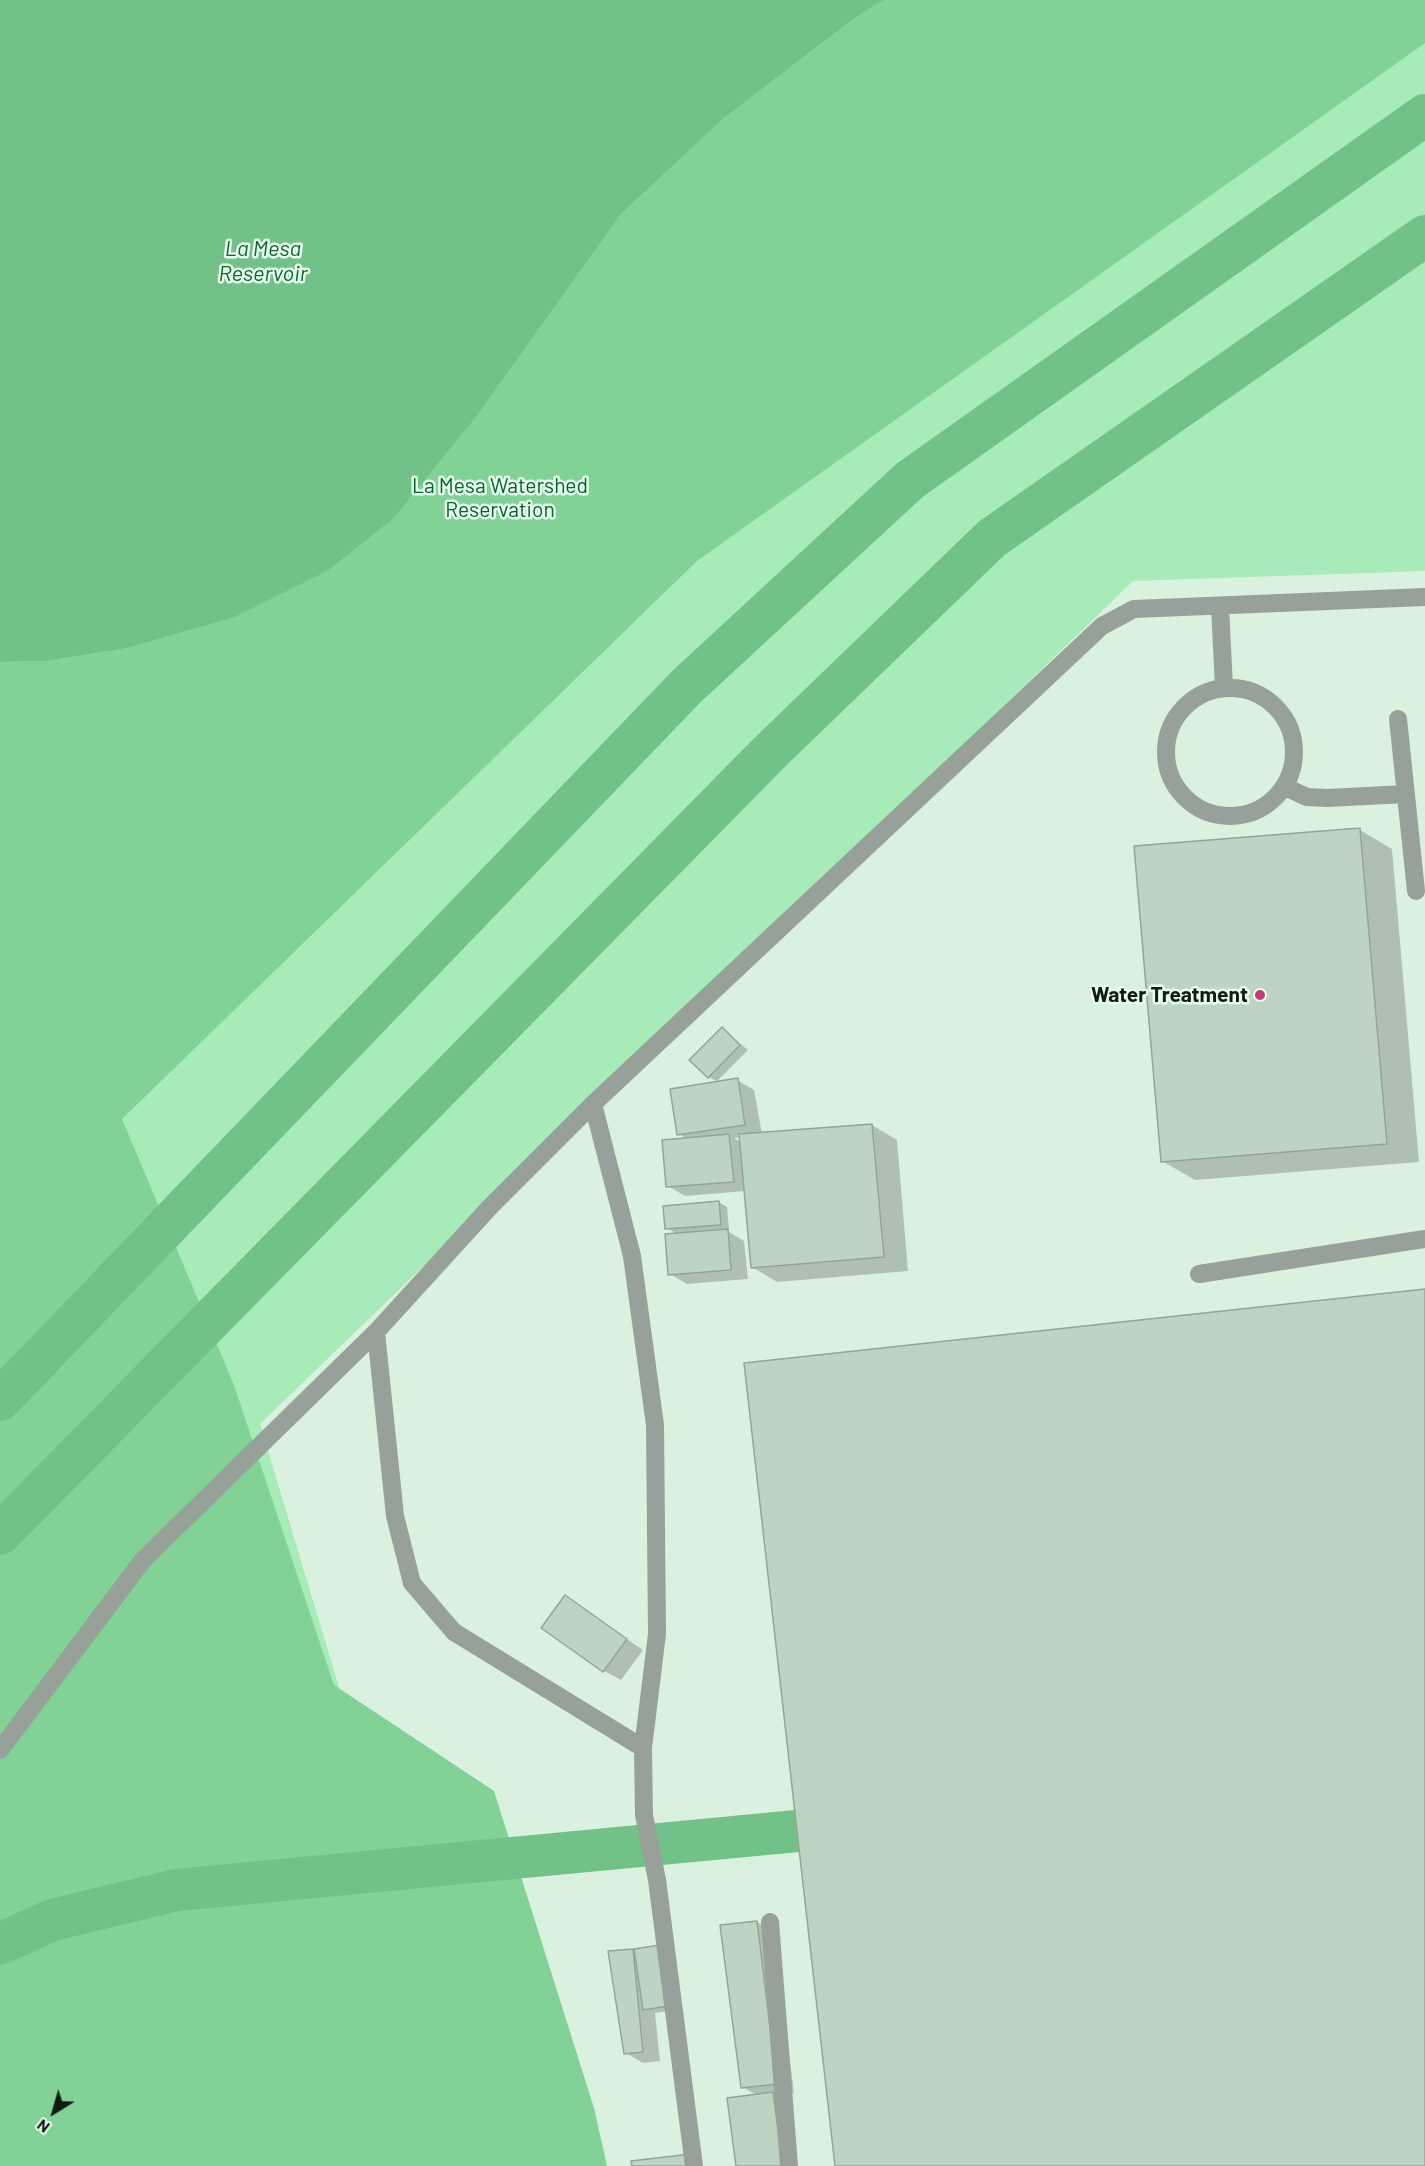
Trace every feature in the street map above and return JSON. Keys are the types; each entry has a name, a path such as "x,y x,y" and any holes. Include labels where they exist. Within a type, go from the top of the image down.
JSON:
{"street":[{"path":"0,1750 142,1560 376,1332 489,1208 593,1104 1102,626 1134,609 1425,597"},
{"path":"1220,606 1224,688"},
{"path":"1224,688 1244,690 1262,698 1278,710 1288,727 1294,747 1292,767 1285,787 1272,801 1254,812 1235,816 1215,815 1196,807 1181,794 1170,777 1166,758 1167,738 1175,719 1187,704 1204,694 1224,688"},
{"path":"1398,719 1416,891"},
{"path":"1285,787 1307,797 1406,794"},
{"path":"593,1104 632,1256 655,1425 657,1634 643,1748 644,1815 657,1880 694,2166"},
{"path":"1199,1274 1425,1239"},
{"path":"376,1332 395,1516 412,1583 454,1632 643,1748"},
{"path":"770,1922 789,2166"}],"green space":[{"name":"La Mesa Watershed Reservation","path":"0,0 1425,0 1425,571 1133,581 260,1424 342,1697 594,2108 607,2166 0,2166"},
{"path":"884,0 1425,0 1425,43 697,561 122,1119 234,1385 334,1685 494,1791 594,2108 607,2166 0,2166 0,662 46,661 128,648 235,617 327,570 393,519 473,421 621,214 724,118 856,17"}],"water":[{"name":"La Mesa Reservoir","path":"0,0 884,0 856,17 724,118 621,214 473,421 393,519 327,571 235,617 128,648 46,661 0,662"}],"building":[{"name":"Water Treatment","path":"1360,828 1387,1144 1161,1162 1134,846"},
{"path":"722,1027 740,1045 708,1078 689,1060"},
{"path":"738,1078 745,1125 677,1135 670,1089"},
{"path":"872,1124 884,1257 751,1268 739,1134"},
{"path":"729,1134 734,1182 666,1187 662,1140"},
{"path":"719,1201 721,1225 665,1229 663,1206"},
{"path":"728,1229 731,1270 668,1275 665,1234"},
{"path":"1425,1289 1425,2166 835,2166 744,1363"},
{"path":"565,1595 627,1639 603,1672 541,1628"},
{"path":"757,1921 777,2084 741,2088 720,1925"},
{"path":"660,1945 669,2006 643,2010 634,1949"},
{"path":"633,1949 643,2052 624,2054 608,1951"},
{"path":"773,2092 783,2166 736,2166 727,2098"},
{"path":"691,2154 692,2166 632,2166 631,2161"}],"waterway":[{"path":"0,1400 687,686 910,480 1425,115"},
{"path":"0,1534 770,752 992,538 1425,236"},
{"path":"0,1944 52,1920 177,1890 797,1831"}],"place":[{"name":"Water Treatment","path":"1260,995"}]}
